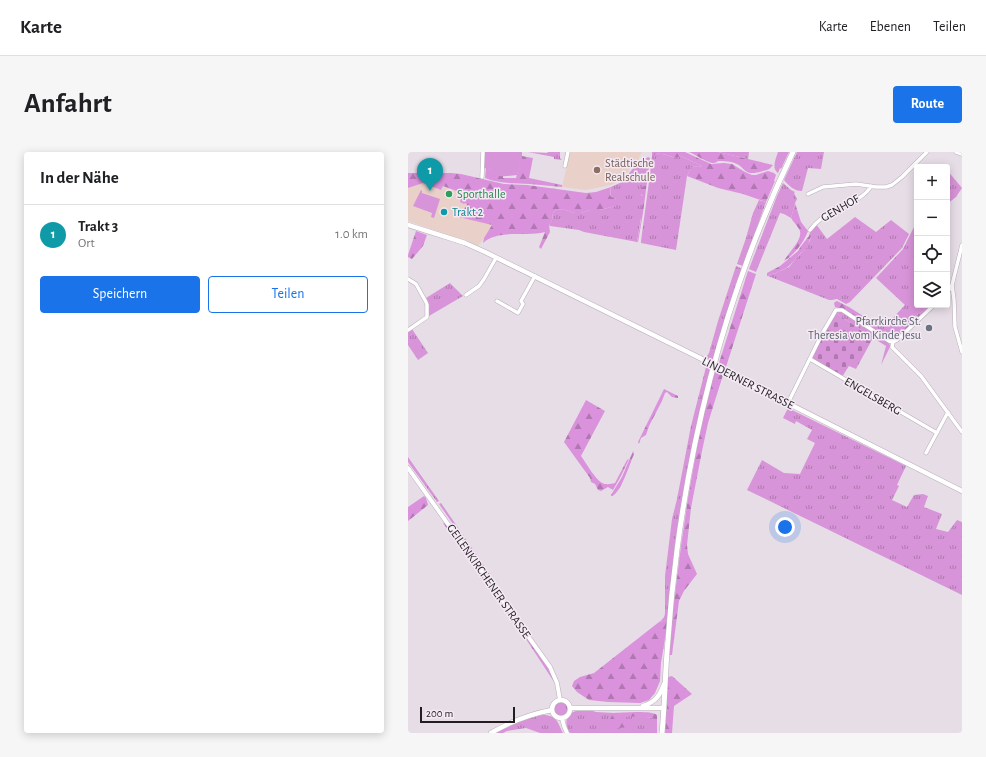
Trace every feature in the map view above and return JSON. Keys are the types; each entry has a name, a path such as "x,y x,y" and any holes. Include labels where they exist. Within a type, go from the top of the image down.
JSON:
{"main road":[{"path":"662,733 672,595 682,515 695,443 708,387 742,274 760,227 793,152"},
{"name":"LINDERNER STRASSE","path":"408,225 465,244 534,276 962,490"},
{"path":"639,708 655,701 659,696 665,681"},
{"path":"560,700 569,704 570,708 568,715 562,718 556,717 552,710 555,702 560,700"},
{"path":"570,708 664,708"},
{"path":"491,733 524,717 552,710"}],"street":[{"path":"482,177 483,152"},
{"path":"565,166 568,152"},
{"name":"GENHOF","path":"808,194 823,187 856,184 876,188 892,185 927,152"},
{"path":"956,152 962,154"},
{"name":"GENHOF","path":"810,230 825,215 860,198 867,193 871,186"},
{"path":"950,288 962,245"},
{"path":"466,295 482,283 496,258"},
{"path":"497,300 518,313 523,304 521,301 534,276"},
{"path":"408,279 416,284 426,302 427,318 408,330"},
{"path":"952,285 955,327 962,352"},
{"path":"893,342 931,308"},
{"path":"788,403 822,334 836,310 842,310 889,341 893,342"},
{"path":"893,342 892,347 921,376 962,432"},
{"name":"ENGELSBERG","path":"810,359 937,433"},
{"path":"926,453 948,412"},
{"name":"GEILENKIRCHENER STRASSE","path":"408,468 550,667 557,683 560,700"},
{"path":"562,718 568,733"}],"shaded area":[{"name":"Städtische Realschule","path":"570,152 642,152 639,161 630,169 624,178 611,185 586,190 562,187"},
{"path":"423,183 441,189 443,186 462,193 493,224 478,246 466,240 408,221 408,188"}],"green space":[{"path":"484,152 522,152 522,158 517,175 497,176 490,169 483,168"},
{"path":"528,152 560,152 560,158 562,160 554,159 554,157"},
{"path":"652,152 685,152 711,164 732,164 752,175 768,171 776,175 775,181 766,202 743,194 718,188 687,176 691,168 694,166 702,166 681,156 677,158 656,154 652,156"},
{"path":"689,152 718,152 773,165 766,170 751,173 747,172 736,164 722,161 712,163"},
{"path":"718,152 749,152 748,159"},
{"path":"778,152 789,152 778,173 774,166"},
{"path":"797,152 824,152 821,169 808,168 802,191 792,188 784,180"},
{"path":"656,154 677,158 681,156 702,166 694,166 691,168 687,176 676,250 641,243 652,156"},
{"path":"522,156 533,158 529,178 562,185 562,187 502,182 485,178 486,168 490,169 497,175 503,176 503,178 516,178"},
{"path":"648,157 650,158 647,182 641,195 643,196 643,206 637,242 549,225 552,220 553,213 556,210 563,209 575,213 581,213 615,206 616,199 611,196 611,187 622,182 635,166"},
{"path":"408,173 461,174 504,184 527,185 586,193 596,192 611,187 610,194 618,202 618,205 581,213 575,213 563,209 556,210 553,213 552,220 549,225 550,232 541,249 539,247 545,232 496,236 483,243 484,238 492,225 459,217 458,213 467,206 466,203 464,204 460,202 462,193 443,186 441,190 423,183 408,188"},
{"path":"950,174 962,188 956,197 950,202"},
{"path":"646,182 643,213 637,242 641,220 639,215 641,213 643,196 640,193 640,188 645,186"},
{"path":"783,183 795,192 794,193 797,199 791,218 780,213 756,272 749,269"},
{"path":"421,190 422,193 440,199 434,218 431,217 432,213 413,206"},
{"path":"759,200 766,202 743,266 737,264 753,213"},
{"path":"795,203 801,222 808,231 798,248 784,261 800,237 799,229 791,218"},
{"path":"855,217 876,232 891,220 909,234 902,248 850,302 846,304 837,299 829,300 768,276 790,266 809,242 811,238 811,230 816,224 827,239"},
{"path":"914,227 914,308 926,308 907,321 895,337 885,338 869,326 871,324 891,320 905,305 876,278 903,249"},
{"path":"811,230 813,232 808,247 787,267 775,274 773,273 767,276 767,273 780,266 798,251 809,236"},
{"path":"416,231 427,235 423,246 412,259 408,257 408,255"},
{"path":"736,266 743,269 713,364 705,359 709,353"},
{"path":"748,271 756,274 725,370 718,366"},
{"path":"450,283 463,296 429,316 429,304 426,298"},
{"path":"837,301 871,321 881,318 891,320 871,324 869,326 842,309 835,307 834,303"},
{"path":"926,308 930,308 898,338 888,340 885,338 895,337 907,321"},
{"path":"838,311 846,314 887,341 890,347 881,365 886,346 836,313"},
{"path":"836,313 873,338 856,369 849,366 842,377 811,358"},
{"path":"412,329 428,353 418,360 408,345 408,332"},
{"path":"706,367 712,369 701,407 686,477 675,543 668,620 659,622 664,618 665,614 665,576 672,519 691,426"},
{"path":"714,371 723,375 708,423 702,451 691,508 687,545 688,554 697,574 684,591 679,601 672,655 669,655 672,618 688,498 699,436"},
{"path":"664,389 678,396 678,398 672,397 667,392 665,393 646,435 641,438 639,444 638,442"},
{"path":"586,400 605,411 581,456 593,474 602,483 615,483 627,460 629,459 613,490 608,487 601,491 598,490 564,442"},
{"path":"788,408 906,466 892,500 907,507 914,495 923,494 928,496 924,507 942,514 936,529 948,532 957,520 962,522 962,595 747,490 762,460 784,473 800,474 815,443 807,439 812,430 796,421 795,424 783,418"},
{"path":"633,451 634,454 622,484 612,496 611,495 622,477"},
{"path":"408,457 439,501 437,502 408,462"},
{"path":"424,496 428,505 408,521 408,507"},
{"path":"441,503 496,583 495,584 439,504"},
{"path":"443,523 445,523 518,626 517,627"},
{"path":"668,620 661,663 660,681 655,693 649,700 640,703 589,700 577,692 572,686 574,681 580,677 594,673 659,622"},
{"path":"526,635 549,668 556,685 524,636"},
{"path":"672,676 692,694 674,706 672,733 665,733 668,677"},
{"path":"561,702 566,704 568,709 566,714 561,716 556,714 554,709 556,704"},
{"path":"590,710 596,712 654,718 654,733 570,733 566,723 572,712"},
{"path":"614,713 653,713 657,715 657,733 654,733 654,718 629,716 619,717"},
{"path":"613,714 615,718 629,719 632,722 631,726 618,728 615,730 615,733 610,733 610,719"},
{"path":"542,715 551,716 554,718 558,722 563,733 540,733 526,728 503,733 495,733 521,721"}],"place":[{"name":"Städtische Realschule","path":"597,170"},
{"name":"Trakt 3","path":"430,191"},
{"name":"Sporthalle","path":"449,194"},
{"name":"Trakt 2","path":"444,212"},
{"name":"Pfarrkirche St. Theresia vom Kinde Jesu","path":"929,328"}]}
